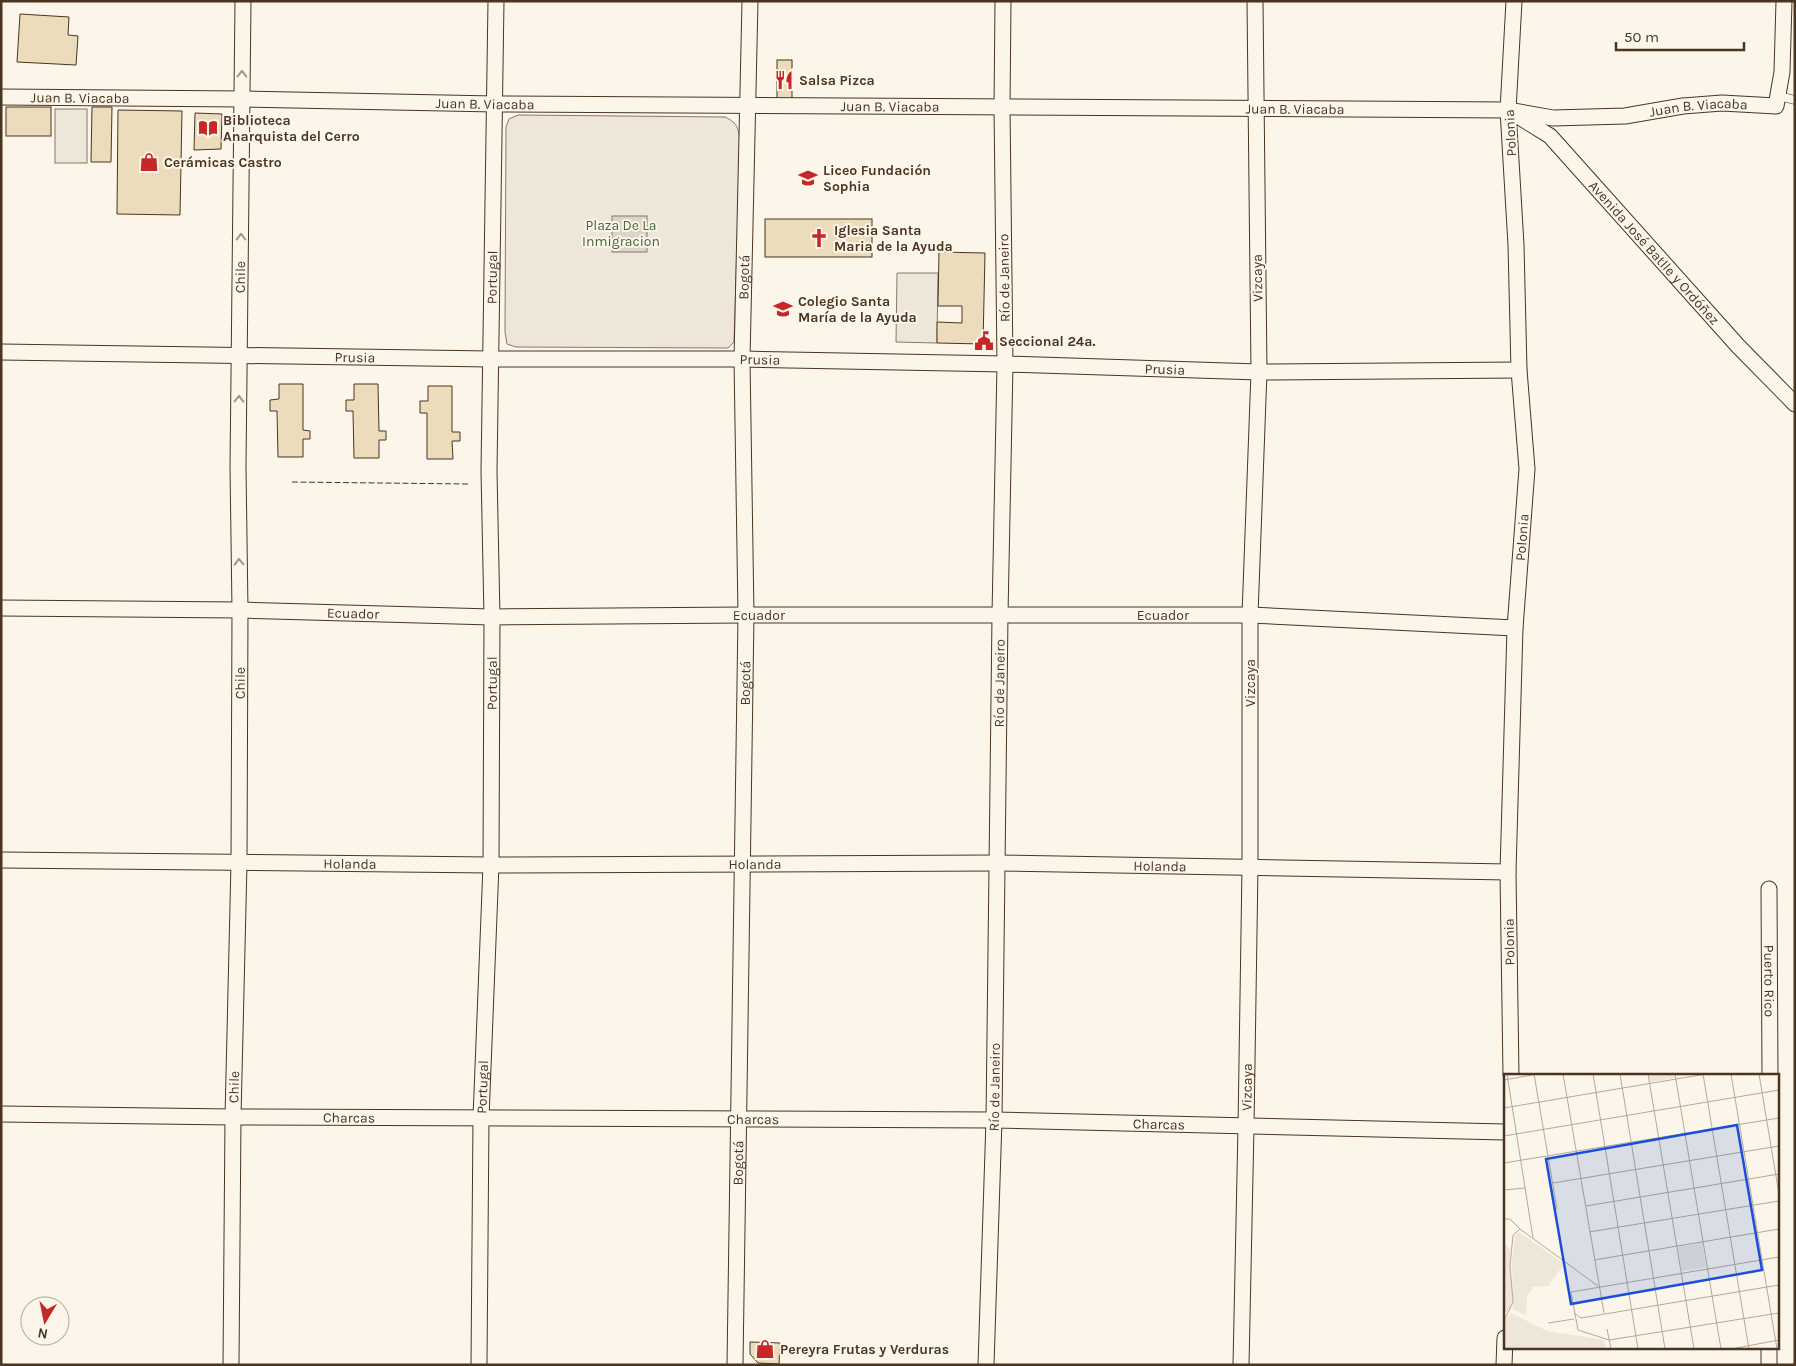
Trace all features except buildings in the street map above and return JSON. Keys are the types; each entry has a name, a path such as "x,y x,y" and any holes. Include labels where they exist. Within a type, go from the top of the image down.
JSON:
{"street":[{"name":"Chile","path":"231,1365 233,1117 239,864 240,610 238,467 243,1"},
{"name":"Portugal","path":"479,1365 481,1118 491,865 492,617 489,471 496,1"},
{"name":"Bogotá","path":"735,1365 746,615 742,359 750,1"},
{"name":"Río de Janeiro","path":"986,1365 994,1120 996,863 1005,364 1002,1"},
{"name":"Vizcaya","path":"1241,1365 1250,867 1250,615 1258,372 1255,1"},
{"name":"Polonia","path":"1511,1074 1508,872 1515,628 1527,469 1519,370 1516,245 1508,110 1514,1"},
{"path":"1777,101 1782,72 1784,1"},
{"name":"Juan B. Viacaba","path":"1,97 495,104 1508,110 1553,118 1625,116 1683,106 1777,101"},
{"name":"Avenida José Batlle y Ordóñez","path":"1508,110 1550,136 1738,346 1795,404"},
{"name":"Prusia","path":"1,352 490,359 742,359 1005,364 1258,372 1519,370"},
{"name":"Ecuador","path":"1,608 240,610 492,617 1250,615 1515,628"},
{"name":"Holanda","path":"1,860 239,864 491,865 996,863 1508,872"},
{"name":"Puerto Rico","path":"1769,889 1770,1074"},
{"name":"Charcas","path":"1,1114 233,1117 994,1120 1504,1132"},
{"path":"1504,1365 1505,1348"},
{"path":"1769,1348 1769,1365"}],"lane":[{"path":"1777,101 1795,100"}],"green space":[{"name":"Plaza De La Inmigracion","path":"518,115 725,117 737,126 740,150 734,342 728,348 516,347 507,344 505,332 506,127 509,119"}],"shaded area":[{"path":"55,109 87,109 87,163 55,163"},
{"path":"612,216 647,216 647,252 612,252"},
{"path":"897,273 938,273 937,343 896,342"}],"fence":[{"path":"292,482 469,484"}],"place":[{"name":"Salsa Pizca","path":"784,80"},
{"name":"Biblioteca Anarquista del Cerro","path":"208,128"},
{"name":"Cerámicas Castro","path":"149,162"},
{"name":"Liceo Fundación Sophia","path":"808,178"},
{"name":"Iglesia Santa Maria de la Ayuda","path":"819,238"},
{"name":"Colegio Santa María de la Ayuda","path":"783,309"},
{"name":"Seccional 24a.","path":"984,341"},
{"name":"Pereyra Frutas y Verduras","path":"765,1349"}]}
